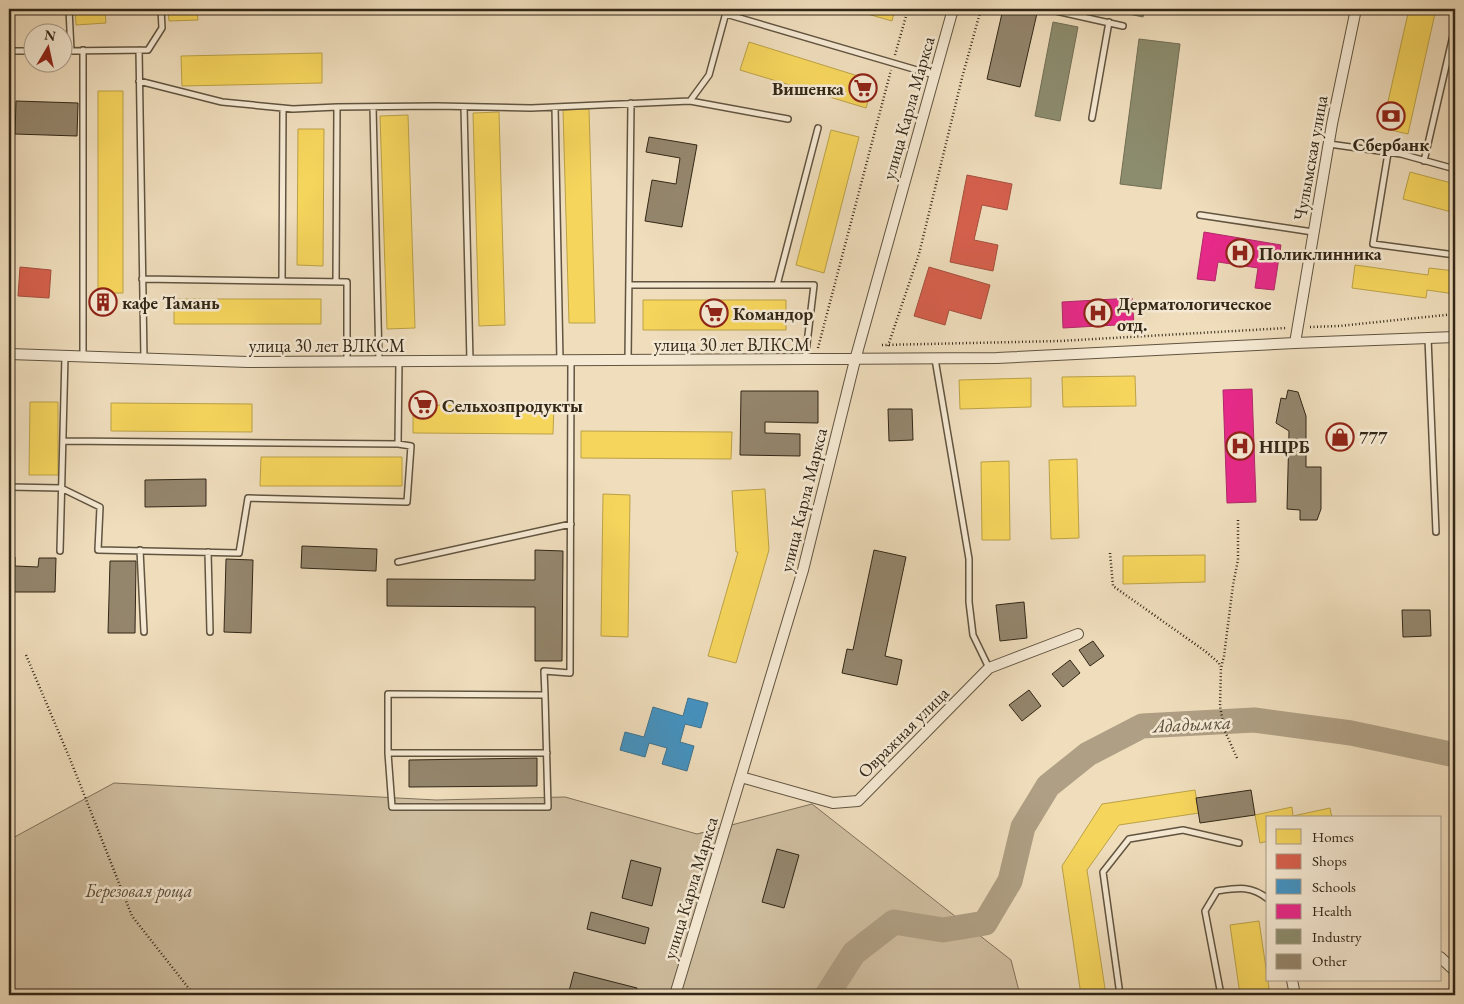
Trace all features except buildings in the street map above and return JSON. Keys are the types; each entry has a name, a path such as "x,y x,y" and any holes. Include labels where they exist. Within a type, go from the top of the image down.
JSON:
{"street":[{"name":"улица Карла Маркса","path":"675,995 804,570 858,346 953,9"},
{"name":"Чулымская улица","path":"1294,343 1328,144 1356,9"},
{"name":"улица 30 лет ВЛКСМ","path":"9,354 248,362 855,360 997,358 1455,337"},
{"name":"Овражная улица","path":"741,777 832,803 858,801 989,668 1078,634"},
{"path":"1442,959 1455,971"},
{"path":"1292,982 1295,995"}],"lane":[{"path":"68,9 69,22"},
{"path":"72,51 148,50 162,28 161,9"},
{"path":"1047,9 1123,26"},
{"path":"690,101 709,74 727,11 934,75"},
{"path":"1092,118 1109,22"},
{"path":"1424,161 1455,27"},
{"path":"83,50 83,357"},
{"path":"139,50 144,359"},
{"path":"9,51 22,51"},
{"path":"139,81 222,102 293,109 373,106 531,108 690,101 788,119"},
{"path":"628,360 631,103"},
{"path":"373,106 379,361"},
{"path":"464,106 470,361"},
{"path":"545,696 388,694 388,753 392,807 548,807 547,753 545,696 544,671 570,673 570,524 554,106"},
{"path":"336,281 337,107"},
{"path":"282,281 283,108"},
{"path":"777,285 818,128"},
{"path":"1328,144 1401,154 1455,169"},
{"path":"1388,152 1373,244 1455,256"},
{"path":"1200,215 1313,232"},
{"path":"142,279 348,282 347,361"},
{"path":"629,285 814,285 806,360"},
{"path":"1428,338 1436,532"},
{"path":"60,551 65,356"},
{"path":"935,359 968,558 969,602 973,635 989,668"},
{"path":"398,444 400,361"},
{"path":"9,487 61,488 100,507 98,550 239,553 248,498 407,502 411,446 398,444 62,441"},
{"path":"398,562 570,524"},
{"path":"140,550 144,632"},
{"path":"208,552 210,632"},
{"path":"388,753 547,753"},
{"path":"1120,995 1103,872 1129,839 1183,830 1239,843"},
{"path":"1221,995 1205,911 1217,891 1244,887 1266,897"}],"path":[{"path":"818,360 818,350 908,9"},
{"path":"882,359 919,254 963,74 981,9"},
{"path":"858,346 1060,341 1339,326 1455,314"},
{"path":"1237,758 1224,728 1220,706 1221,668 1238,560 1238,518"},
{"path":"1110,553 1114,586 1205,651 1219,663 1221,668"},
{"path":"26,655 70,759 132,916 194,995"}],"green space":[{"name":"Березовая роща","path":"114,783 436,800 565,797 697,834 812,804 1011,960 1020,995 9,995 9,840"}],"waterway":[{"name":"Ададымка","path":"827,995 854,953 894,922 943,930 985,923 1010,881 1023,827 1048,786 1088,754 1142,726 1254,720 1351,733 1455,755"}],"place":[{"name":"Вишенка","path":"863,88"},
{"name":"Сбербанк","path":"1391,116"},
{"name":"Поликлинника","path":"1240,253"},
{"name":"кафе Тамань","path":"103,302"},
{"name":"Командор","path":"714,313"},
{"name":"Дерматологическое отд.","path":"1098,313"},
{"name":"Сельхозпродукты","path":"423,405"},
{"name":"777","path":"1340,437"},
{"name":"НЦРБ","path":"1240,446"}]}
